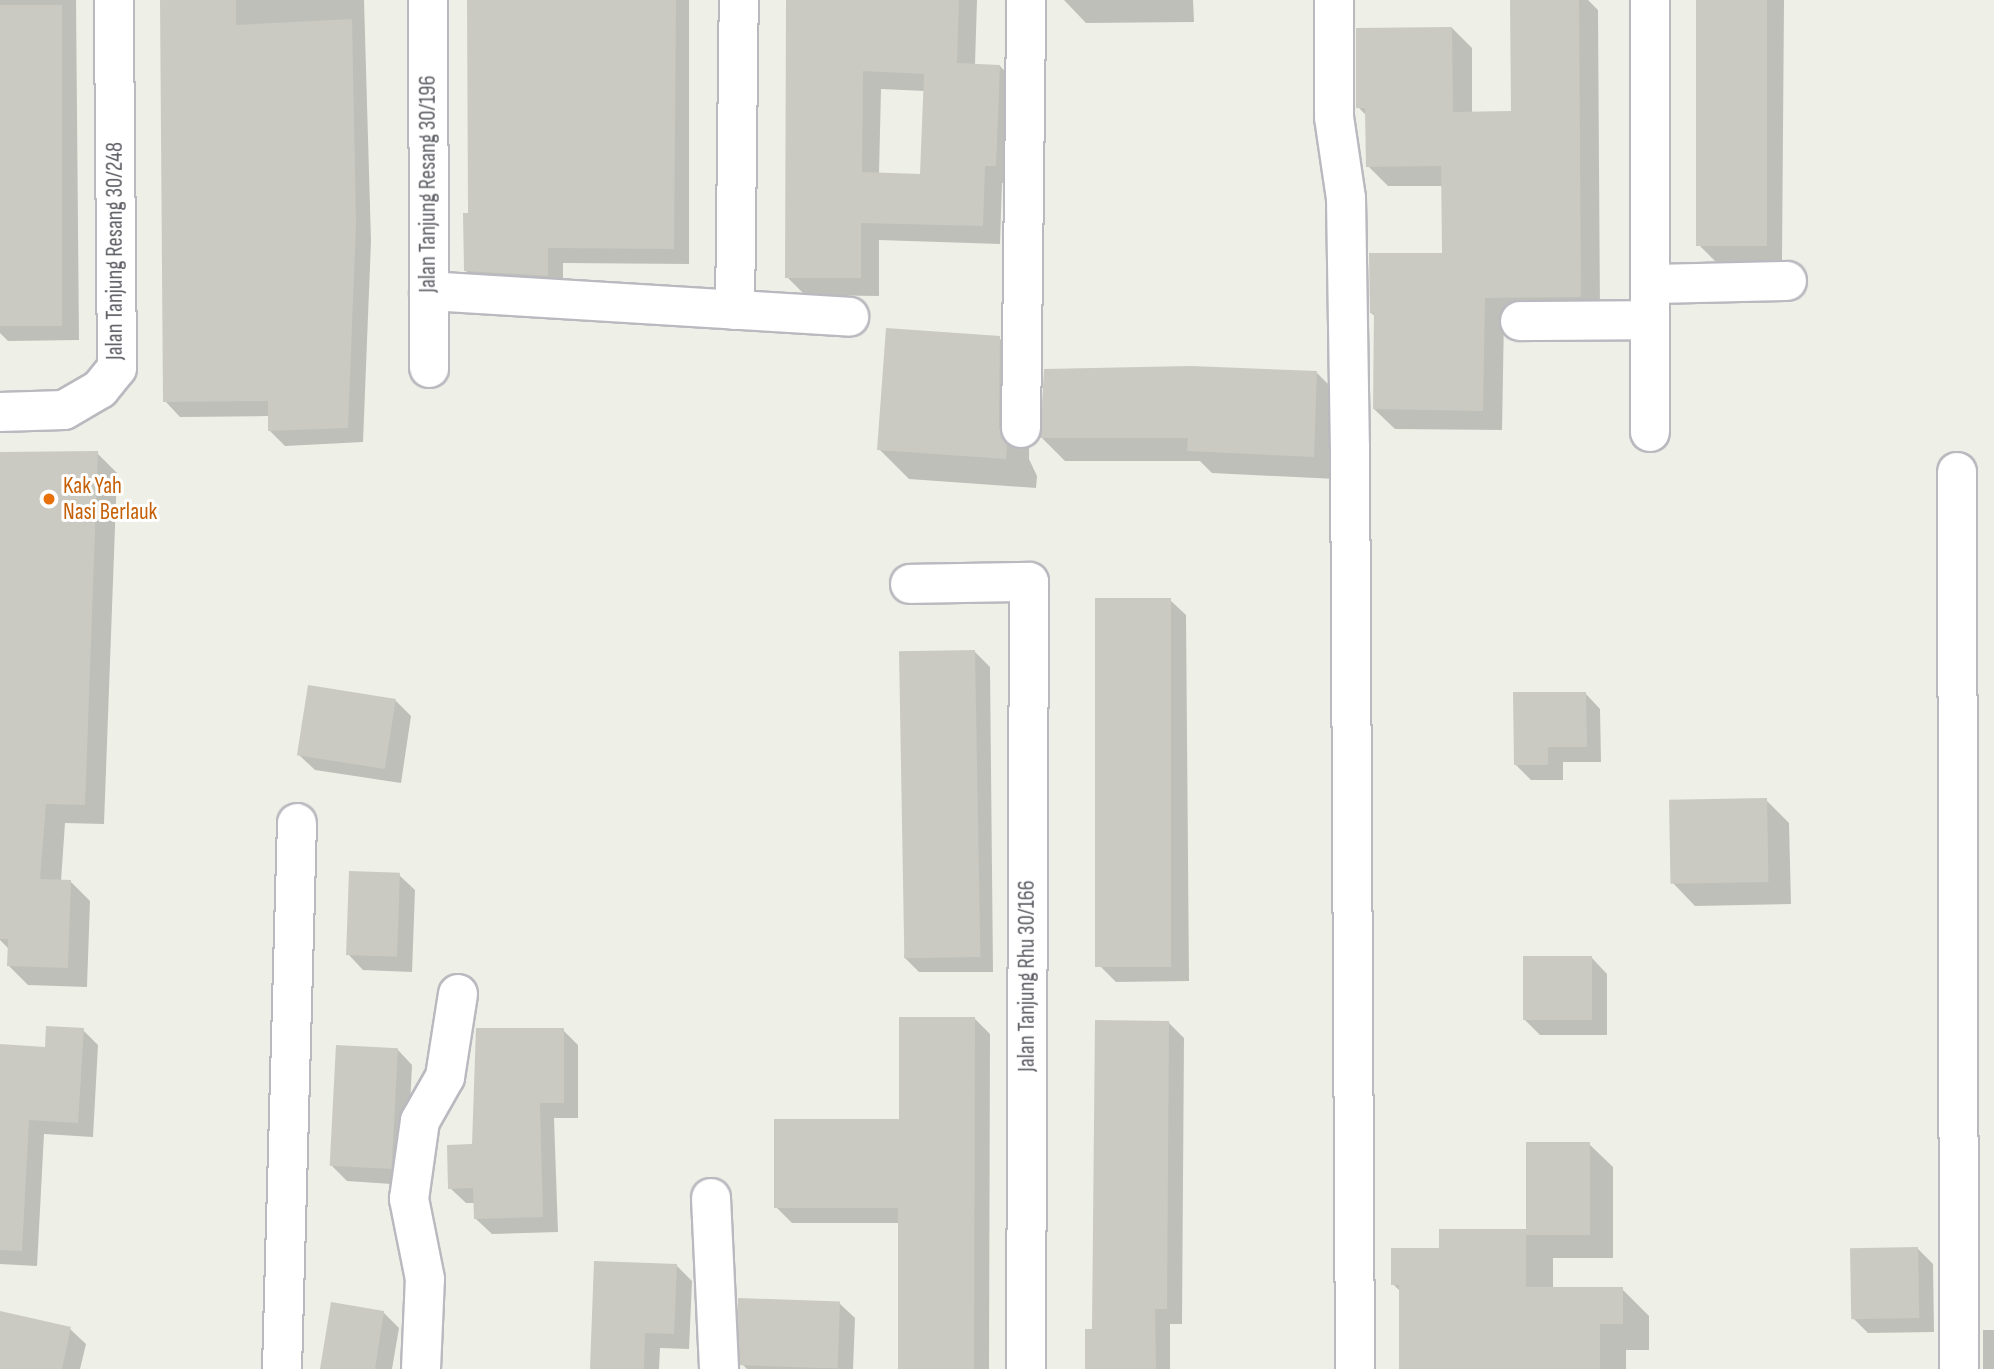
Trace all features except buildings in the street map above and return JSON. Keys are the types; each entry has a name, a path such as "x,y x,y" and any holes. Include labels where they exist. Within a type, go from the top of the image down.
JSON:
{"street":[{"name":"Jalan Tanjung Resang 30/248","path":"0,412 64,411 100,390 117,369 114,0"},
{"name":"Jalan Tanjung Resang 30/196","path":"428,0 429,368"},
{"path":"736,310 739,0"},
{"path":"1021,428 1026,0"},
{"path":"1334,0 1334,117 1346,198 1350,447 1355,1369"},
{"path":"1650,0 1650,432"},
{"path":"1520,321 1787,281"},
{"path":"429,291 849,317"},
{"path":"1957,472 1959,1369"},
{"name":"Jalan Tanjung Rhu 30/166","path":"910,584 1029,582 1026,1369"},
{"path":"282,1369 297,823"},
{"path":"421,1369 425,1279 410,1199 420,1121 444,1077 458,994"},
{"path":"711,1198 719,1369"}],"place":[{"name":"Kak Yah Nasi Berlauk","path":"49,499"}]}
